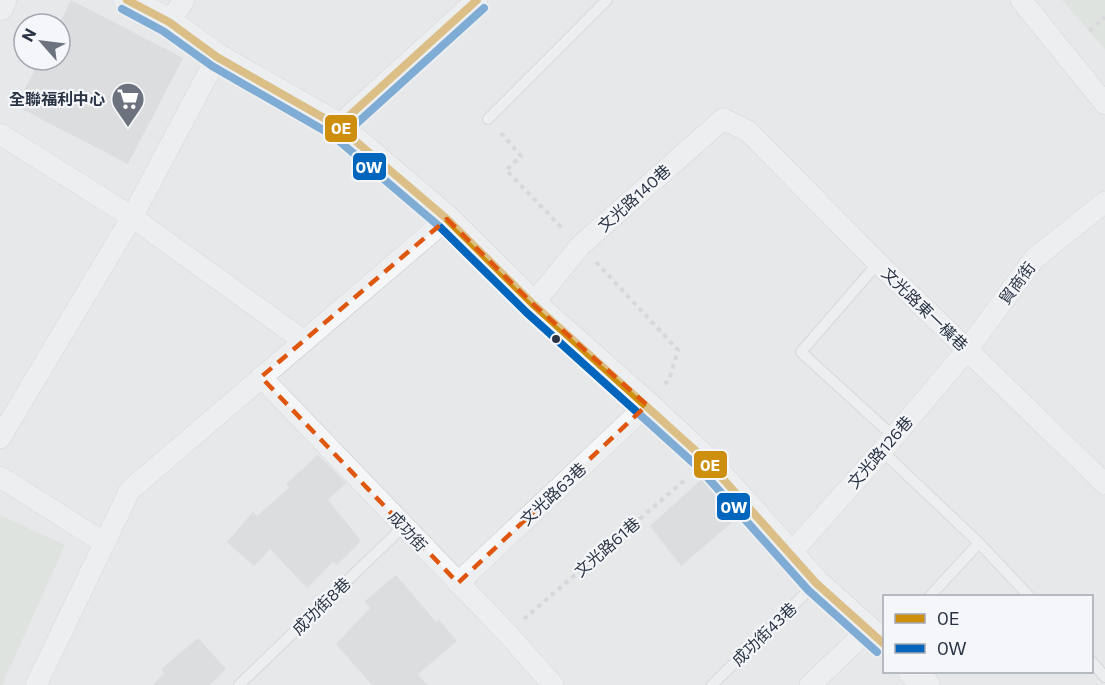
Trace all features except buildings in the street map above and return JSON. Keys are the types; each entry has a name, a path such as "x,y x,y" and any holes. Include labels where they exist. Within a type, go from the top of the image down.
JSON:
{"street":[{"path":"0,7 3,0"},
{"path":"127,0 169,22 217,57 338,126 447,219 533,304 707,461 816,583 877,637 810,685"},
{"path":"169,22 184,0"},
{"path":"338,126 477,0"},
{"path":"1021,0 1105,104"},
{"path":"0,438 132,217 217,57"},
{"name":"文光路140巷","path":"533,304 580,246 723,120 748,131"},
{"name":"文光路東一橫巷","path":"748,131 878,263 1105,484"},
{"path":"0,134 132,217 304,341"},
{"name":"貿商街","path":"968,350 1034,259 1105,202"},
{"path":"36,685 130,490 447,219"},
{"name":"文光路126巷","path":"791,553 968,350"},
{"name":"成功街","path":"261,377 554,685"},
{"name":"文光路63巷","path":"458,584 647,405"},
{"path":"0,477 104,542"},
{"path":"913,673 926,685"}],"lane":[{"path":"488,119 607,0"},
{"path":"878,263 801,352 1027,595"},
{"name":"成功街8巷","path":"239,685 404,526"},
{"path":"932,595 979,543"},
{"name":"成功街43巷","path":"712,685 816,583"},
{"path":"1093,663 1105,677"}],"path":[{"path":"1089,31 1105,17"},
{"name":"文光路61巷","path":"507,633 707,461"}],"highlighted area":[{"path":"447,219 533,304 647,405 458,583 261,377"}],"shaded area":[{"path":"1062,0 1105,0 1105,49"},
{"path":"0,515 65,545 2,685 0,685"}],"transit line":[{"name":"0E","path":"127,0 169,22 217,57 338,126 447,219 533,304 707,461 816,583 883,643"},
{"name":"0E","path":"338,126 477,0"},
{"name":"0W","path":"345,134 484,8"},
{"name":"0W","path":"122,9 163,31 212,66 332,135 440,227 526,312 699,468 808,590 877,652"}],"place":[{"name":"全聯福利中心","path":"128,128"}]}
